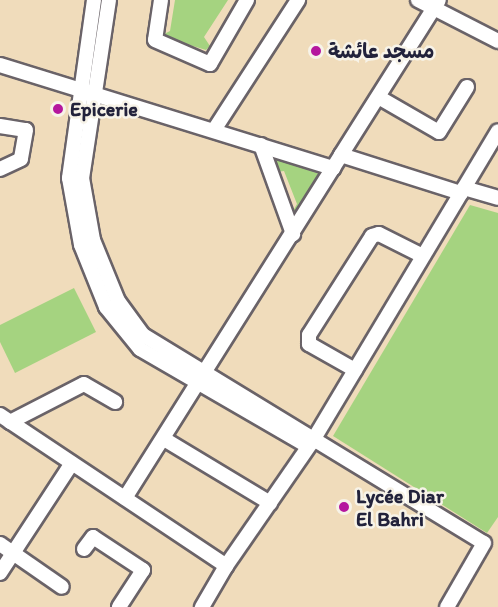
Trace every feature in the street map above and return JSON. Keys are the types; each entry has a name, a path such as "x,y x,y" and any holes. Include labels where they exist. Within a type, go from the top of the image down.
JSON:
{"street":[{"path":"94,0 69,178 92,277 119,329 304,444 312,442 498,550"},
{"path":"109,0 82,178 100,260 132,324 202,380"},
{"path":"161,0 155,40 210,64 247,0"},
{"path":"214,130 298,0"},
{"path":"418,0 436,4 498,41"},
{"path":"125,498 202,380 341,155 380,98 436,4"},
{"path":"0,65 81,87 333,168"},
{"path":"380,98 439,132 467,87"},
{"path":"0,126 26,130 21,159"},
{"path":"202,607 226,566 312,442 498,131"},
{"path":"261,145 292,234"},
{"path":"341,155 498,198"},
{"path":"0,157 21,159"},
{"path":"0,169 21,159"},
{"path":"355,370 309,344 309,335 372,236 379,234 423,256"},
{"path":"5,418 84,384 115,402"},
{"path":"5,418 226,566"},
{"path":"164,439 270,503"},
{"path":"0,573 72,463"},
{"path":"84,549 93,537 143,570 119,607"},
{"path":"447,607 484,543"},
{"path":"0,544 62,587"}],"green space":[{"path":"175,0 228,0 204,37 210,46 206,50 160,36 170,31"},
{"path":"275,157 322,175 296,222 290,216 297,204 284,171 276,172 271,159"},
{"path":"470,205 498,213 498,517 487,533 333,436"},
{"path":"74,288 96,332 15,373 0,342 0,325"}],"place":[{"name":"مسجد عائشة","path":"316,51"},
{"name":"Epicerie","path":"58,109"},
{"name":"Lycée Diar El Bahri","path":"344,507"}]}
